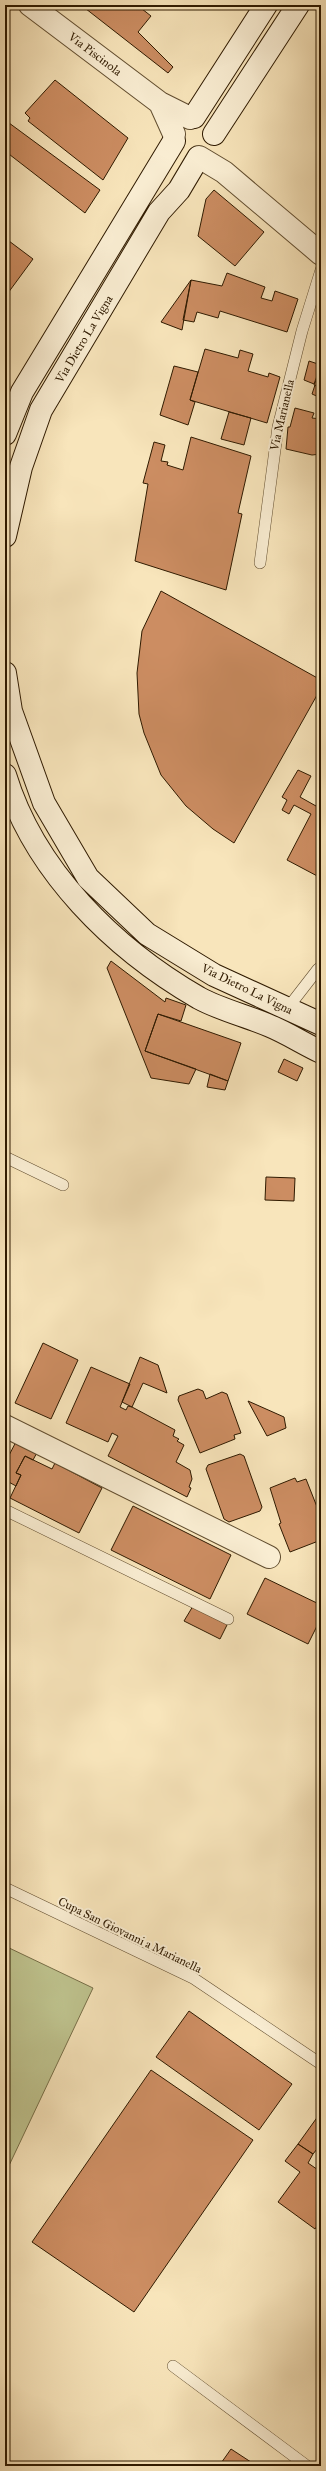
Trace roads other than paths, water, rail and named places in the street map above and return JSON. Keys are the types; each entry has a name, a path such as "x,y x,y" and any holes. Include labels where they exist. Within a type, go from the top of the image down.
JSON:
{"street":[{"name":"Via Piscinola","path":"30,5 160,102 192,117"},
{"path":"192,117 266,5"},
{"name":"Via Dietro La Vigna","path":"5,536 21,467 41,410 159,212 179,190 208,153 298,5"},
{"name":"Via Piscinola","path":"160,102 174,138"},
{"path":"5,434 22,392 174,138 183,120 192,117 205,121 211,126 208,153"},
{"path":"174,138 182,155 208,153 321,254"},
{"name":"Via Dietro La Vigna","path":"5,673 11,711 44,803 88,878 147,934 214,976 321,1024"},
{"name":"Via Dietro La Vigna","path":"5,775 13,802 46,864 85,908 149,966 201,999 270,1026 321,1052"},
{"path":"5,1426 269,1557"}],"lane":[{"name":"Via Marianella","path":"260,563 278,427 302,331 321,270"},
{"path":"287,1009 318,969 321,968"},
{"path":"5,1157 63,1185"},
{"path":"5,1510 228,1619"},
{"name":"Cupa San Giovanni a Marianella","path":"5,1888 194,1978 321,2064"},
{"path":"173,2366 307,2466"}]}
